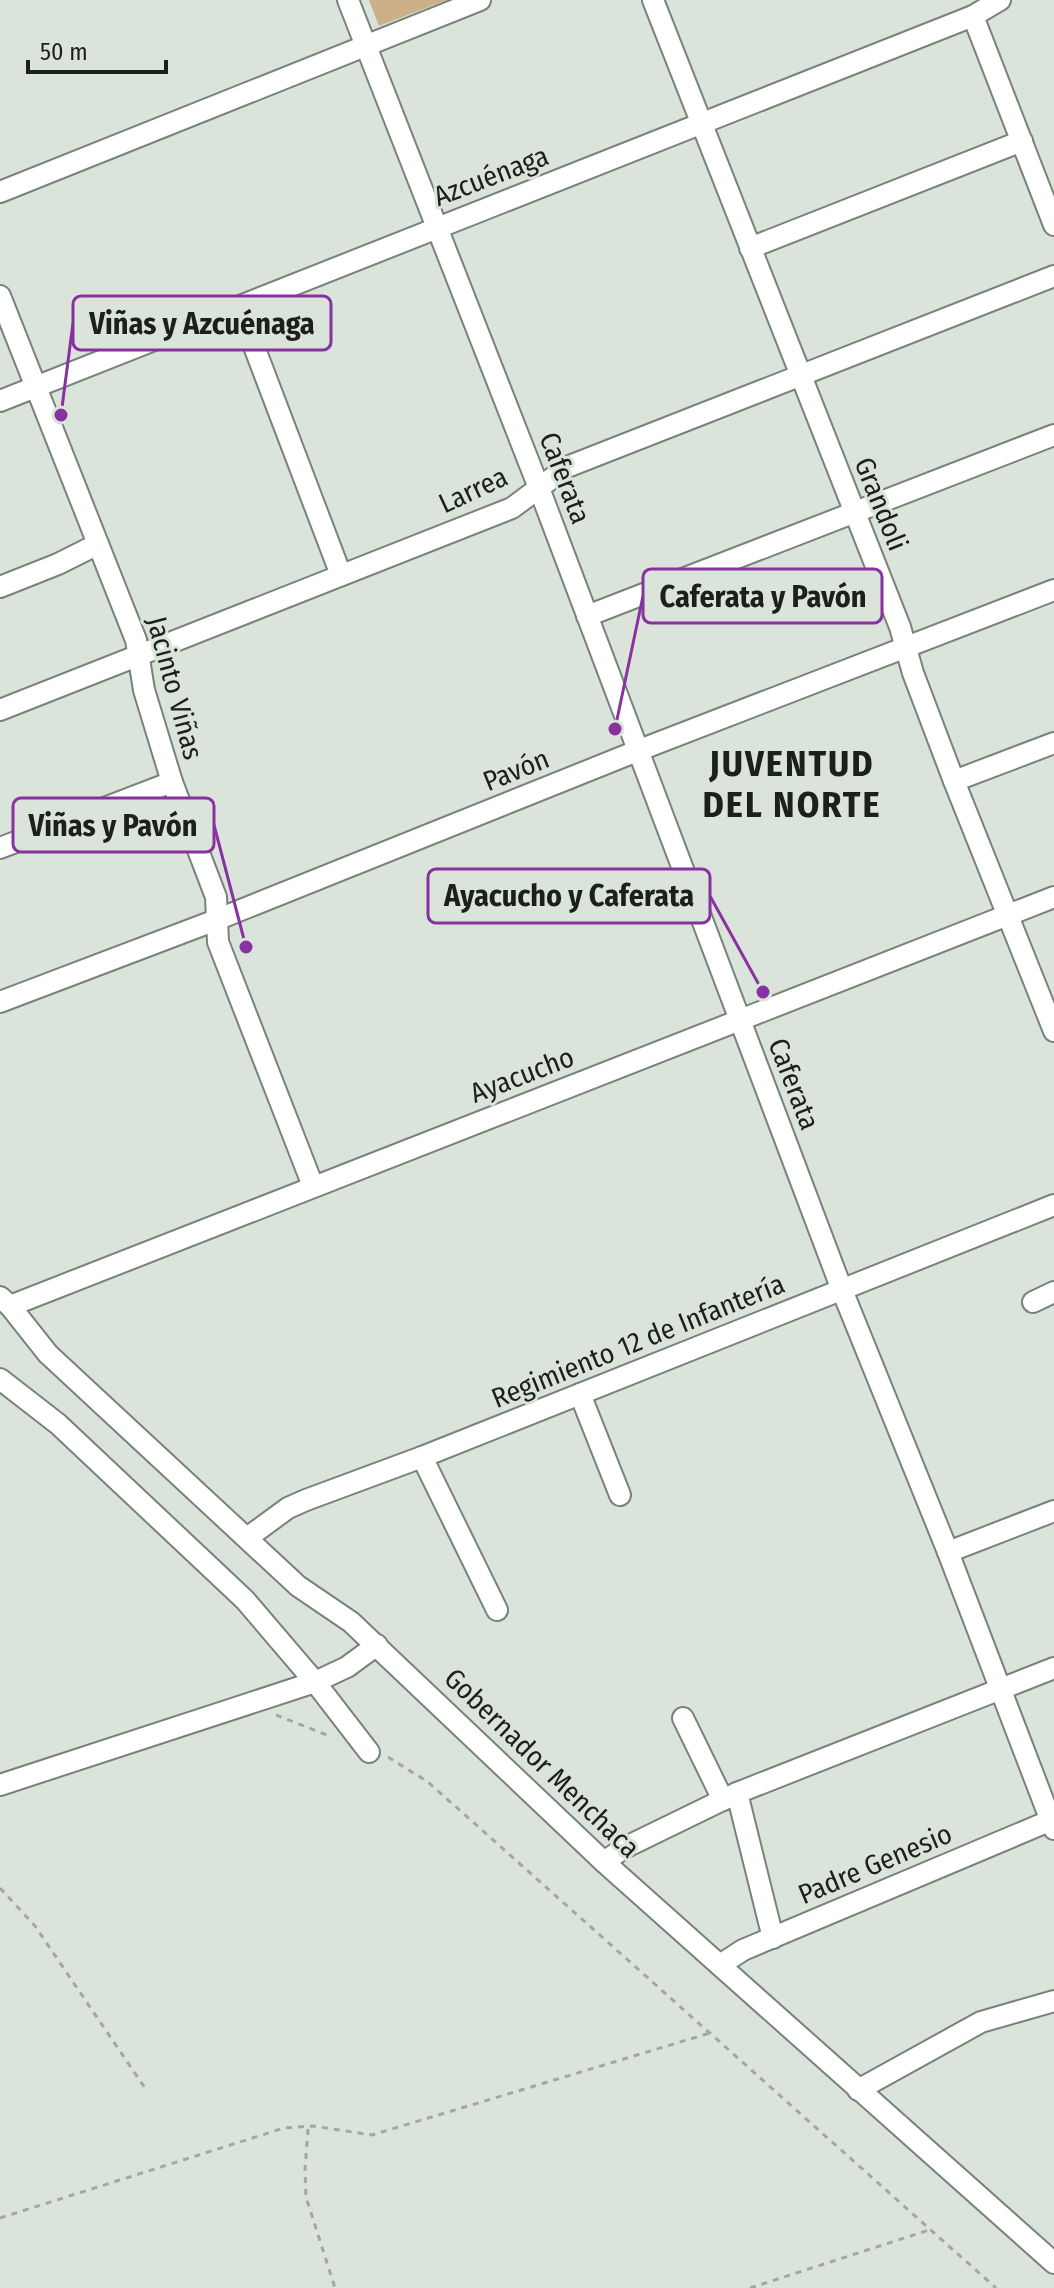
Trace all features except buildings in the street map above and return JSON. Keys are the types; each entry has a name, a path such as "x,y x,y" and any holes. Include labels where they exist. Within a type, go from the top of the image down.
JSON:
{"street":[{"name":"Caferata","path":"348,0 539,488 842,1290 1053,1822"},
{"path":"0,192 480,0"},
{"name":"Grandoli","path":"653,0 900,627 954,781 1054,1031"},
{"name":"Azcuénaga","path":"0,401 973,16 1000,0"},
{"path":"973,16 1054,225"},
{"path":"750,248 1022,141"},
{"name":"Larrea","path":"0,710 512,508 567,467 1054,276"},
{"name":"Jacinto Viñas","path":"0,296 136,640 144,690 172,782 219,907 216,920 218,942 313,1186"},
{"path":"239,307 341,575"},
{"path":"587,616 1054,435"},
{"path":"0,587 98,544"},
{"name":"Pavón","path":"0,1002 1054,590"},
{"path":"954,781 1054,743"},
{"path":"0,848 172,782"},
{"name":"Ayacucho","path":"5,1301 313,1186 1054,897"},
{"name":"Regimiento 12 de Infantería","path":"247,1538 288,1508 1054,1205"},
{"path":"1033,1302 1054,1292"},
{"name":"Gobernador Menchaca","path":"5,1301 48,1354 298,1586 338,1611 377,1645 604,1862 1054,2263"},
{"path":"0,1379 58,1424 245,1600 315,1682 369,1752"},
{"path":"580,1394 620,1495"},
{"path":"422,1457 497,1610"},
{"path":"948,1552 1054,1511"},
{"path":"0,1785 315,1682 347,1667 377,1645"},
{"path":"604,1862 624,1848 730,1796 1054,1668"},
{"path":"683,1718 730,1796 773,1938"},
{"name":"Padre Genesio","path":"720,1965 743,1950 1053,1822"},
{"path":"858,2090 981,2022 1054,2001"}],"path":[{"path":"250,1705 339,1740"},
{"path":"369,1752 388,1757 428,1782 996,2288"},
{"path":"0,1888 35,1926 145,2088"},
{"path":"0,2218 284,2128 308,2127 372,2135 710,2033"},
{"path":"308,2127 306,2197 335,2288"},
{"path":"750,2288 930,2230"}],"shaded area":[{"path":"369,0 447,0 379,26"}],"place":[{"name":"Viñas y Azcuénaga","path":"61,415"},
{"name":"Caferata y Pavón","path":"615,729"},
{"name":"Viñas y Pavón","path":"246,947"},
{"name":"Ayacucho y Caferata","path":"763,992"}],"district":[{"name":"JUVENTUD DEL NORTE","path":"792,784"}]}
